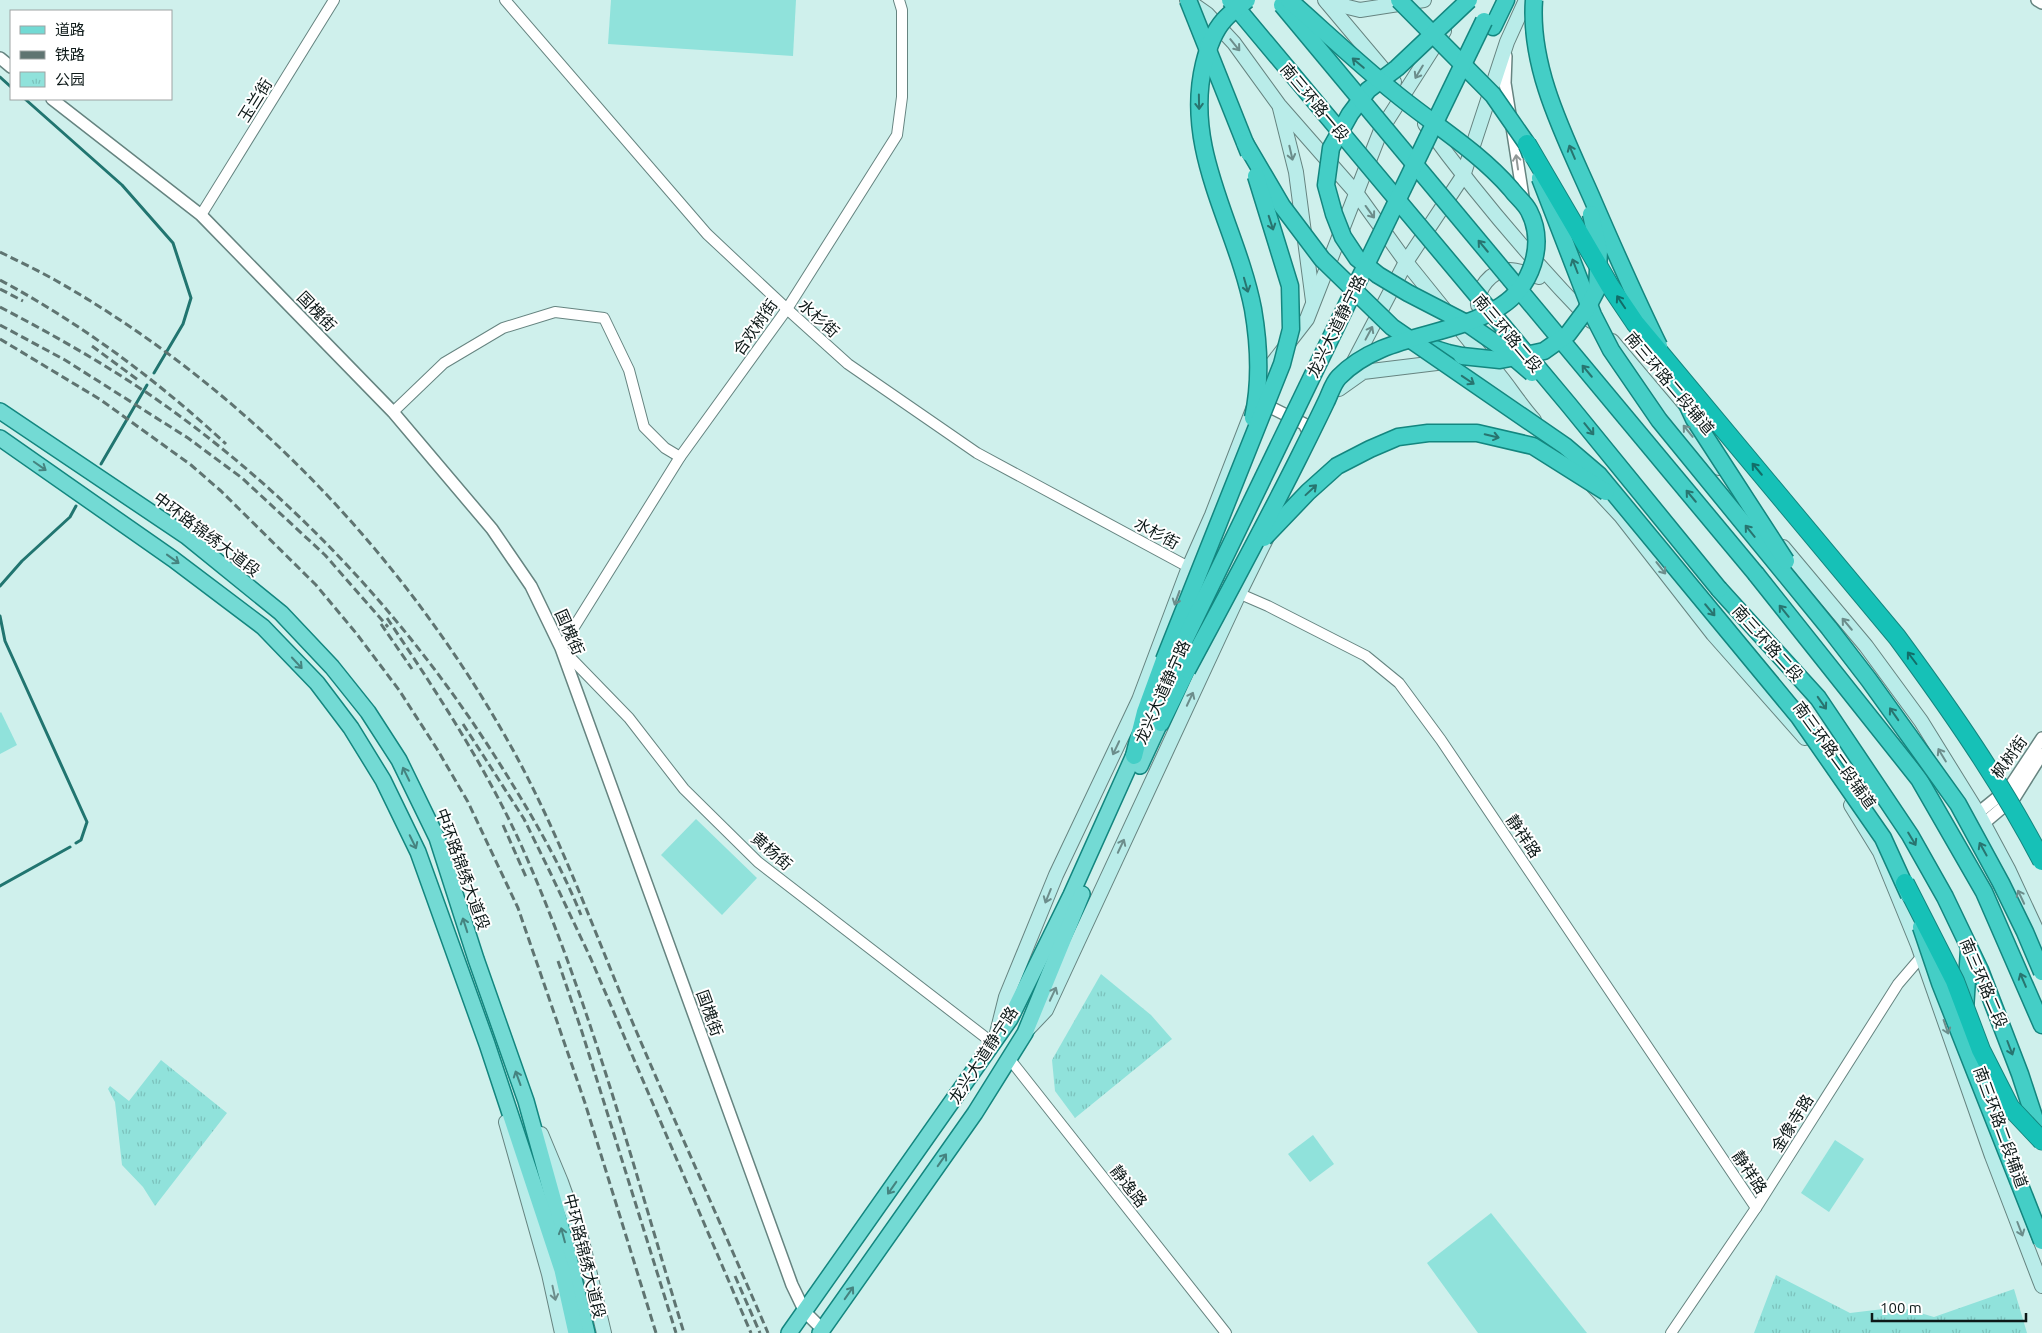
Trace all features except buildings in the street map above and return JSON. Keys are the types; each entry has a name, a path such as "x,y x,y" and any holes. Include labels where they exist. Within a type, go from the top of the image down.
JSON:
{"highway":[{"path":"1161,723 1176,665 1245,454 1282,364 1291,329 1290,286 1245,143 1187,0"},
{"name":"南三环路一段","path":"1230,0 1400,204"},
{"path":"1245,454 1256,406 1259,357 1252,308 1236,250 1209,172 1200,124 1199,85 1209,44 1224,20 1247,0"},
{"name":"南三环路二段","path":"1278,0 1756,574 1919,779 1984,892 2042,1025"},
{"path":"1134,756 1145,712 1252,550 1337,379 1366,356 1390,345 1484,315 1501,306 1511,298 1526,278 1535,261 1537,247 1535,228 1528,210 1493,168 1397,95 1342,50 1289,0"},
{"path":"1387,0 1426,26"},
{"path":"1399,0 1493,95 1527,144 1610,286 1635,323 1897,637 1978,751 2021,820 2042,861"},
{"path":"1469,0 1397,68 1368,90 1350,114 1331,148 1326,185 1343,237 1357,258 1378,275 1468,324 1504,349 1569,405"},
{"path":"1488,24 1494,0"},
{"path":"1488,24 1506,0"},
{"path":"1534,0 1533,15 1539,60 1552,105 1634,294 1694,419 1829,628"},
{"name":"龙兴大道静宁路","path":"1176,665 1488,24"},
{"path":"1245,143 1282,206 1322,259 1392,326 1565,446 1599,475 1799,716 1883,838 1955,981 1981,1050 2010,1107 2042,1141"},
{"path":"1527,144 1593,315 1611,350 1660,420 1870,680 1958,804 2001,883 2042,972"},
{"path":"1415,342 1448,353 1500,360 1544,351 1568,334 1586,310 1597,289 1599,251 1583,178"},
{"name":"南三环路二段","path":"1400,204 1569,405 1719,589 1818,698 1910,835 1969,945 2020,1074 2042,1141"},
{"path":"1252,550 1308,492 1337,466 1398,437 1428,433 1477,433 1533,446 1609,494 1642,527"},
{"path":"1905,883 1940,983 2042,1241"},
{"path":"1964,1034 1969,945"}],"main road":[{"name":"南三环路二段辅道","path":"1187,0 1207,14 1234,43 1279,105 1357,194 1406,262 1481,355 1493,366 1522,408 1621,516 1713,634 1799,729 1842,790 1880,852 1922,956 1948,1032 2042,1286"},
{"path":"1326,1 1360,10 1424,0"},
{"path":"994,1044 1006,997 1045,901 1139,700 1188,567 1212,515 1269,368 1308,319 1381,130 1462,0"},
{"path":"1025,1033 1046,1010 1239,594 1310,453 1339,389 1406,262 1463,176 1507,42 1526,0"},
{"name":"南三环路二段辅道","path":"1326,1 1404,95 1463,176 1552,280 1619,348 1866,646 1921,721 1980,818 2008,869 2042,942"},
{"path":"1279,105 1296,172 1313,299 1308,319"},
{"path":"1493,366 1479,332 1477,296 1489,278 1508,270 1552,280"},
{"path":"1339,389 1363,372 1463,362 1477,368 1522,408"},
{"name":"中环路锦绣大道段","path":"0,411 186,536 281,613 332,667 368,712 399,760 437,838 476,959 526,1101 566,1245 587,1333"},
{"name":"中环路锦绣大道段","path":"0,438 173,559 263,626 317,683 351,728 383,780 418,852 487,1044 562,1270 576,1333"},
{"name":"龙兴大道静宁路","path":"822,1331 975,1113 1008,1057 1025,1033 1084,887 1161,723"},
{"name":"龙兴大道静宁路","path":"789,1333 1010,1019 1071,895 1134,756"},
{"path":"487,1044 523,1184 550,1274 562,1333"},
{"path":"526,1101 561,1182 582,1241 604,1333"}],"street":[{"name":"玉兰街","path":"200,215 334,0"},
{"name":"水杉街","path":"505,0 707,234 848,364 977,453 1188,567"},
{"name":"合欢树街","path":"561,648 680,457 787,309 897,135 902,97 902,10 899,0"},
{"path":"2037,0 2042,3"},
{"path":"1507,42 1504,66 1505,84 1518,169 1536,261"},
{"path":"0,58 10,66"},
{"name":"国槐街","path":"53,100 200,215 393,412 492,529 531,586 561,648 788,1275 805,1312 822,1331"},
{"path":"393,412 444,362 503,328 555,312 604,318 629,370 644,427 664,448 680,457"},
{"path":"1256,400 1304,424 1310,435 1310,453"},
{"name":"静祥路","path":"1188,567 1210,582 1268,606 1366,656 1399,683 1441,740 1756,1208"},
{"name":"黄杨街","path":"561,648 629,718 684,789 758,862 994,1044"},
{"name":"枫树街","path":"1980,818 2009,788 2042,738"},
{"name":"枫树街","path":"1980,818 2015,797 2042,754"},
{"path":"1880,852 1937,958 1990,1116 2008,1197"},
{"name":"金像寺路","path":"1671,1333 1756,1208 1898,984 1922,956"},
{"name":"静逸路","path":"1008,1057 1226,1333"}],"green space":[{"path":"611,0 796,0 793,56 608,44"},
{"path":"0,713 17,745 0,754"},
{"path":"696,819 757,878 722,915 661,855"},
{"path":"1101,974 1151,1015 1172,1039 1075,1118 1055,1091 1052,1060"},
{"path":"161,1060 227,1113 155,1206 143,1187 122,1165 115,1102 108,1089 110,1086 129,1101"},
{"path":"1313,1135 1334,1164 1310,1182 1288,1154"},
{"path":"1835,1140 1864,1159 1829,1212 1801,1193"},
{"path":"1491,1213 1587,1333 1478,1333 1427,1263"},
{"path":"1776,1275 1850,1313 1900,1307 1934,1317 2014,1289 2027,1333 1754,1333"}],"waterway":[{"path":"0,77 10,86"},
{"path":"26,100 122,185 173,243 191,298 183,324 154,373"},
{"path":"101,464 147,385"},
{"path":"0,586 22,561 70,517 76,506"},
{"path":"0,616 5,641 87,822 81,840 76,843"},
{"path":"0,886 70,847"}],"railway":[{"path":"0,252 55,280 125,324 193,372 256,426 316,484 372,545 423,610 470,679 513,750 545,813 643,1048 768,1333"},
{"path":"0,280 60,315 118,355 174,398 226,444"},
{"path":"0,289 23,301"},
{"path":"0,307 90,357 134,384 177,414 226,452 319,536 362,581 402,629 441,678 477,729 540,830 566,880 581,915"},
{"path":"0,325 65,360 188,438 242,478 325,555 388,627"},
{"path":"0,339 101,400 191,465 221,491 316,585 356,633 399,690 468,802 518,908 585,1103 656,1333"},
{"path":"92,346 138,380"},
{"path":"387,618 442,701 493,788 522,847 547,906 610,1087 684,1333"},
{"path":"381,624 412,669"},
{"path":"463,724 524,819 549,870 591,959 751,1333"},
{"path":"503,825 526,877"},
{"path":"558,961 676,1333"},
{"path":"735,1276 760,1333"}]}
